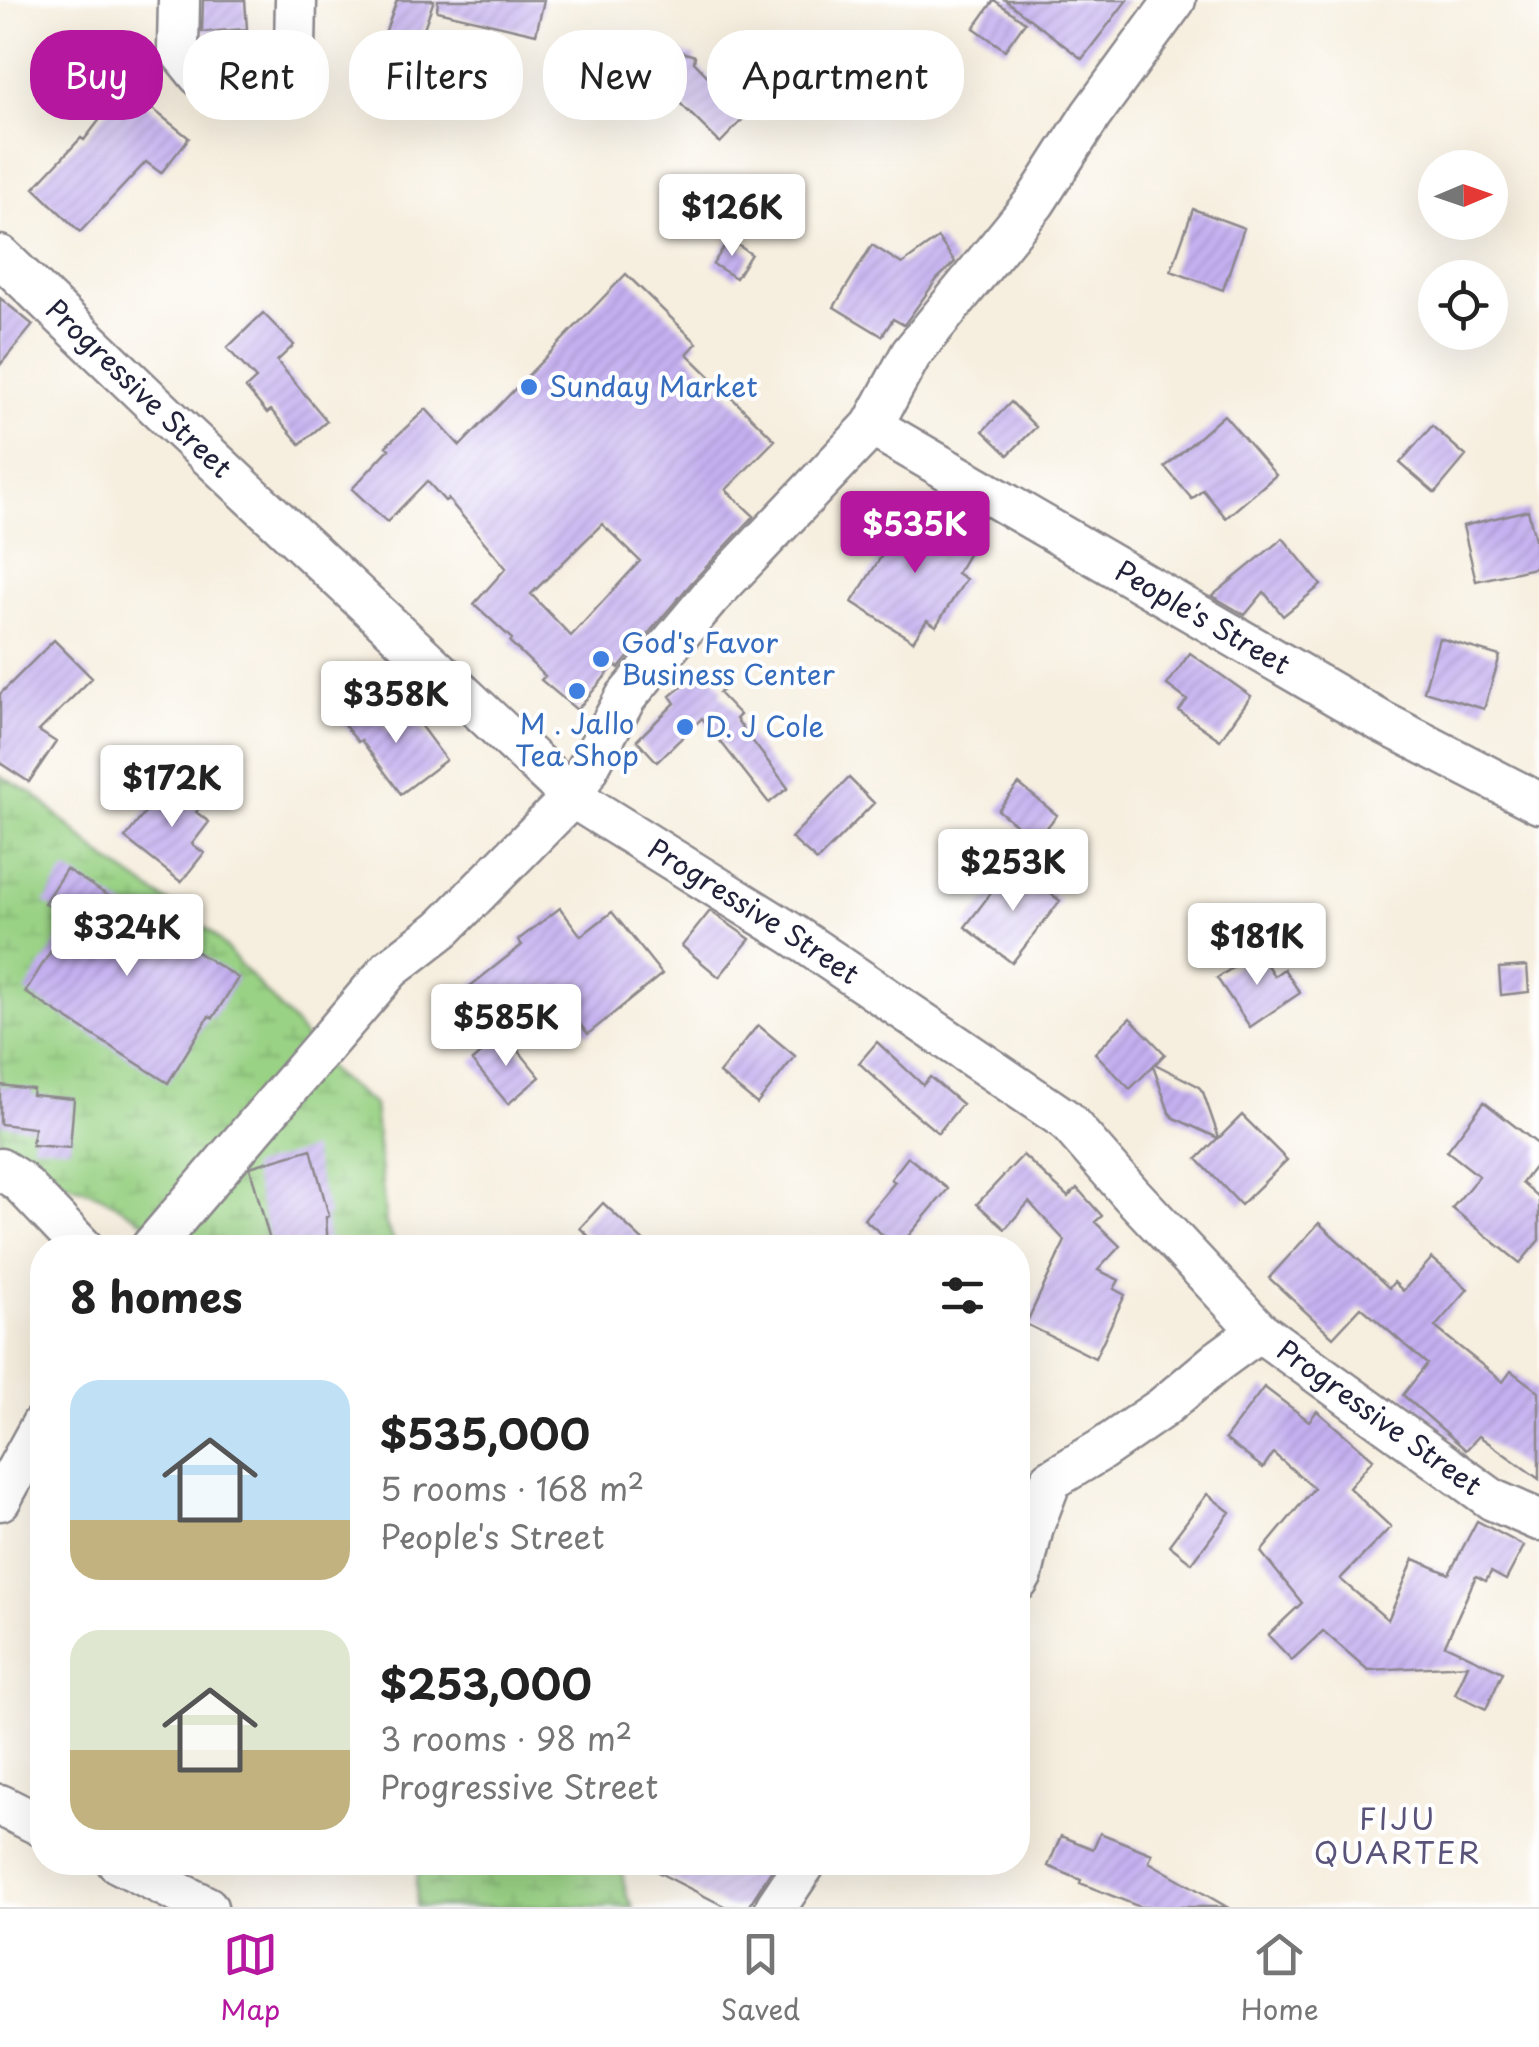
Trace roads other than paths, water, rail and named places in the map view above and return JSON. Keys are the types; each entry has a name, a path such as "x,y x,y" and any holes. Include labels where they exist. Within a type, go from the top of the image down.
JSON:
{"street":[{"path":"179,0 178,49 199,76 218,91 255,90 280,65 295,47 296,0"},
{"path":"161,1235 390,969 443,928 572,796 626,697 710,597 872,426 910,354 1035,202 1091,114 1176,0"},
{"name":"Progressive Street","path":"0,256 572,796 792,934 1066,1120 1259,1331 1493,1500 1539,1520"},
{"name":"People's Street","path":"872,426 1382,722 1539,802"},
{"path":"0,1169 19,1181 71,1235"},
{"path":"1030,1540 1051,1480 1162,1408 1259,1331"},
{"path":"0,1500 30,1446"},
{"path":"0,1805 30,1820"},
{"path":"143,1875 207,1907"},
{"path":"776,1907 797,1875"}],"place":[{"name":"Sunday Market","path":"529,387"},
{"name":"God's Favor Business Center","path":"601,659"},
{"name":"M . Jallo Tea Shop","path":"577,691"},
{"name":"D. J Cole","path":"685,727"}],"district":[{"name":"FIJU QUARTER","path":"1398,1837"}]}
